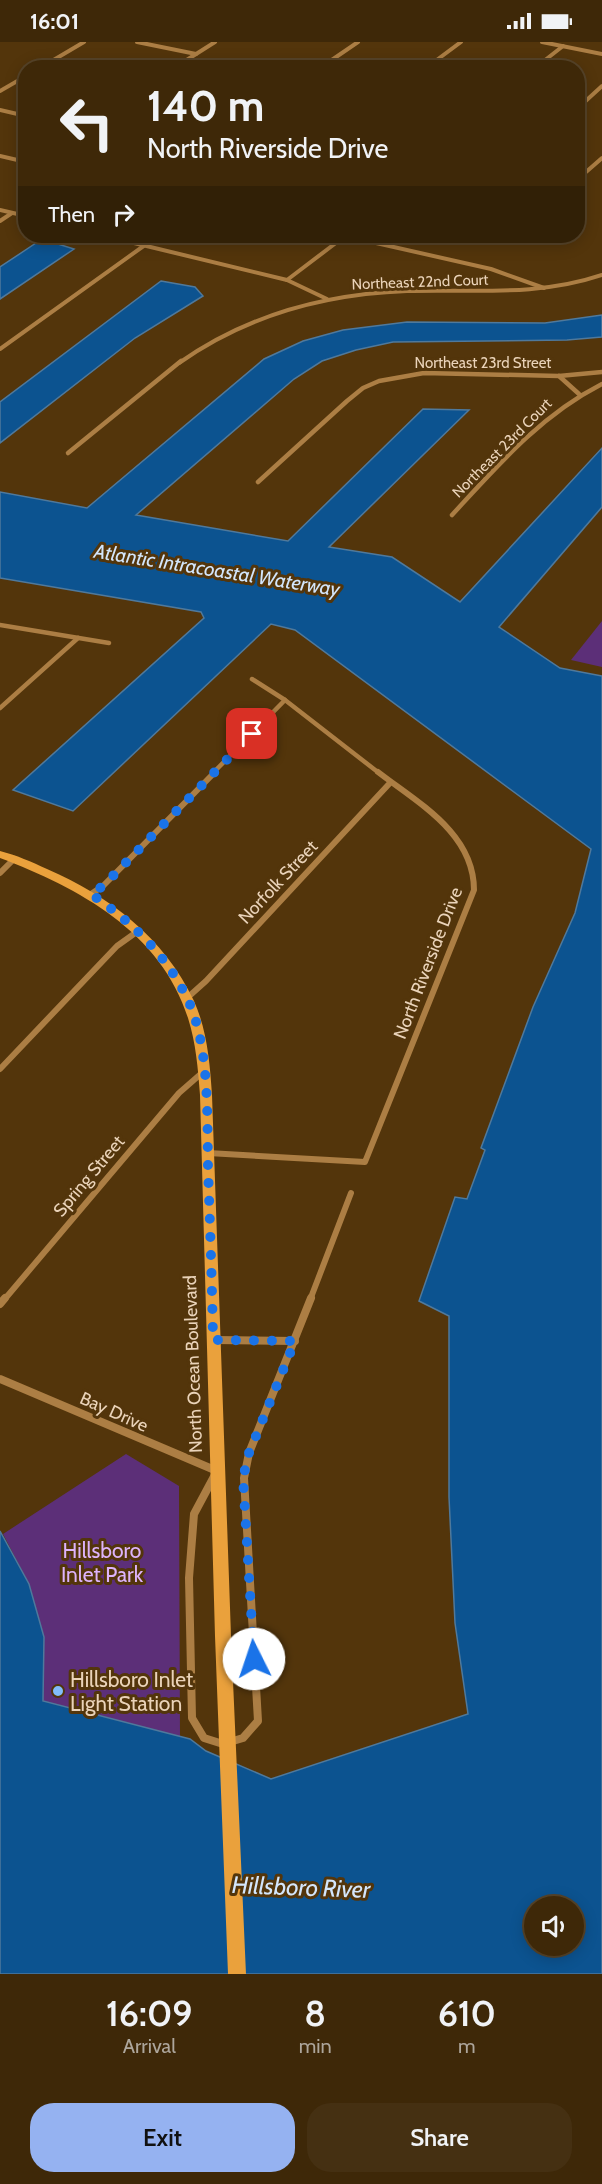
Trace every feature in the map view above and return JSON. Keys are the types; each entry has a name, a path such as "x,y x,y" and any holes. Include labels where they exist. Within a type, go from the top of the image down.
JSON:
{"main road":[{"name":"North Ocean Boulevard","path":"0,854 49,872 91,894 139,930 173,972 187,998 195,1020 203,1072 208,1153 221,1650 237,1974"}],"street":[{"path":"53,60 84,42"},
{"path":"137,42 196,54"},
{"path":"187,60 215,42"},
{"path":"332,60 358,42"},
{"path":"437,60 461,42"},
{"path":"542,42 602,54"},
{"path":"545,60 562,46"},
{"path":"0,91 18,81"},
{"path":"585,102 602,86"},
{"path":"0,110 18,114"},
{"path":"0,156 18,160"},
{"path":"585,173 602,158"},
{"path":"0,210 18,214"},
{"path":"0,221 12,213"},
{"path":"134,243 287,280 327,299"},
{"path":"287,280 336,243"},
{"path":"376,243 490,269 546,289"},
{"path":"0,349 146,246"},
{"name":"Northeast 22nd Court","path":"68,453 182,360 236,328 271,314 327,299 407,291 546,289 602,275"},
{"name":"Northeast 23rd Street","path":"258,482 347,401 363,388 379,381 424,373 559,376 602,372"},
{"path":"559,376 579,394"},
{"name":"Northeast 23rd Court","path":"452,515 553,411 579,394 602,384"},
{"path":"0,625 109,643"},
{"path":"0,708 78,638"},
{"name":"North Riverside Drive","path":"208,1153 365,1162 474,890 475,875 471,859 461,842 442,822 389,784 285,700 252,679"},
{"path":"91,894 103,886 285,700"},
{"name":"Norfolk Street","path":"187,998 206,981 389,784"},
{"path":"0,873 14,860"},
{"path":"0,1069 117,946 139,930"},
{"name":"Spring Street","path":"0,1304 179,1093 203,1072"},
{"path":"217,1471 194,1514 189,1578 192,1718 195,1731 207,1741 219,1743 243,1739 251,1733 258,1721 243,1478 249,1453 295,1341 351,1193"},
{"path":"213,1340 295,1341"},
{"name":"Bay Drive","path":"0,1378 217,1471"}],"green space":[{"path":"602,621 602,667 571,660"},
{"name":"Hillsboro Inlet Park","path":"126,1454 179,1486 180,1737 43,1701 44,1637 29,1584 3,1534"}],"water":[{"path":"36,243 55,243 74,249 0,299 0,267"},
{"path":"161,281 195,287 203,296 135,338 0,443 0,402"},
{"path":"602,315 602,337 567,340 393,342 356,350 322,361 294,379 136,515 288,541 423,409 469,410 329,547 392,557 460,602 602,448 602,507 499,627 560,668 602,676 602,1974 0,1974 0,1531 29,1584 44,1637 43,1701 190,1739 206,1751 271,1779 468,1714 455,1623 449,1497 449,1316 419,1301 455,1197 467,1199 485,1150 481,1148 533,1007 575,913 591,849 295,630 271,624 73,811 13,790 204,618 201,612 0,578 0,492 87,508 264,359 303,341 343,330 407,322 545,323"}],"place":[{"name":"Hillsboro Inlet Light Station","path":"58,1691"}],"route":[{"path":"252,734 103,886 91,894 139,930 156,950 173,972 187,998 195,1020 207,1112 213,1340 295,1341 249,1453 243,1478 254,1659"}],"water label":[{"name":"Atlantic Intracoastal Waterway","path":"217,570"},
{"name":"Hillsboro River","path":"301,1887"}]}
